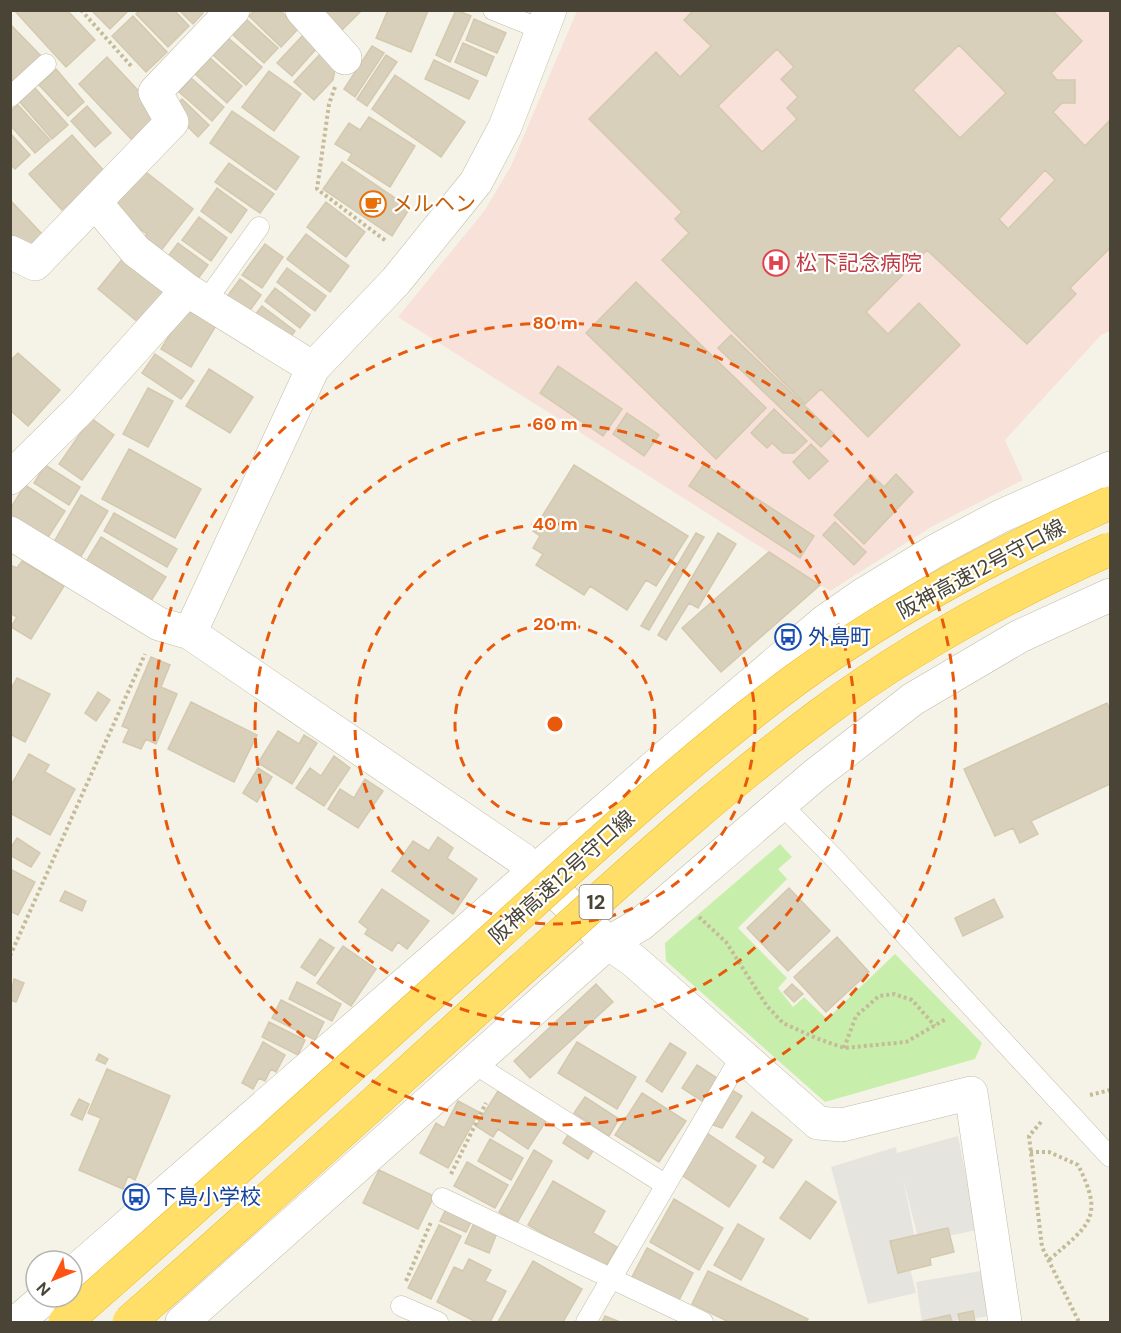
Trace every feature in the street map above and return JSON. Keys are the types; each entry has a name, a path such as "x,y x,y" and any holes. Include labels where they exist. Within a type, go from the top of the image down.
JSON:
{"highway":[{"name":"阪神高速12号守口線","path":"65,1323 615,829 719,740 797,679 882,622 970,571 1110,504"},
{"name":"阪神高速12号守口線","path":"129,1323 642,861 744,773 823,713 905,657 989,607 1110,549"}],"street":[{"path":"10,252 35,264 172,122 154,92 233,10"},
{"path":"302,10 345,58"},
{"path":"190,633 313,368 412,261 476,182 505,127 546,20"},
{"path":"95,202 136,251 196,295 313,368"},
{"path":"10,478 196,295"},
{"path":"84,1264 534,871 824,622 864,594 935,551 1001,516 1110,468"},
{"path":"11,535 159,624 190,633 522,859 608,943 633,960 819,1123 842,1125 972,1093 1005,1323"},
{"path":"182,1323 608,943 641,924 869,730 912,699 1020,636 1110,595"},
{"path":"17,1323 33,1309"}],"lane":[{"path":"493,10 546,20"},
{"path":"10,97 46,64"},
{"path":"196,295 259,227"},
{"path":"781,804 1110,1157"},
{"path":"586,1323 741,1056"},
{"path":"473,1063 666,1185"},
{"path":"442,1198 703,1323"},
{"path":"401,1306 438,1323"}],"path":[{"path":"81,10 154,92"},
{"path":"345,58 329,104 317,189 412,261"},
{"path":"10,956 159,624"},
{"path":"697,915 726,942 754,988 783,1023 844,1048 906,1042 971,1006"},
{"path":"844,1048 856,1016 879,996 894,994 912,1000 935,1026"},
{"path":"1059,1102 1029,1136 1030,1152 1042,1246 1079,1323"},
{"path":"1030,1152 1049,1152 1078,1165 1092,1202 1089,1224 1049,1260"}],"shaded area":[{"name":"松下記念病院","path":"577,11 1110,11 1110,331 1101,335 1005,440 1023,480 931,527 830,591 398,317 485,210 511,166"},
{"path":"958,1136 977,1230 919,1242 903,1178 918,1254 907,1256 916,1293 868,1304 831,1167 896,1147 897,1153"},
{"path":"986,1270 991,1316 946,1322 922,1322 916,1282"}],"green space":[{"path":"780,844 792,857 778,869 787,879 738,928 787,978 778,988 793,1007 804,997 827,1019 895,954 982,1043 975,1059 825,1102 666,961 665,943"}],"building":[{"path":"14,10 67,10 95,40 66,67"},
{"path":"91,10 129,10 110,29"},
{"path":"140,10 174,10 189,26 168,47 136,14"},
{"path":"179,10 200,10 203,13 193,24"},
{"path":"255,10 280,10 298,29 281,47 249,16"},
{"path":"328,10 362,10 341,31 324,15"},
{"path":"388,10 428,11 411,52 376,38"},
{"path":"456,10 471,16 450,62 436,55"},
{"path":"694,10 1052,10 1082,41 1051,73 1057,80 1075,80 1075,103 1062,103 1053,112 1085,146 1110,120 1110,248 1070,288 1076,294 1027,344 927,250 866,312 888,334 919,303 960,345 868,437 821,389 805,404 662,260 689,233 675,219 682,212 589,119 656,52 680,77 711,46 684,20","holes":["959,45 1006,93 960,138 913,90","777,49 794,67 781,79 798,97 787,108 797,119 762,152 718,106","1045,170 1055,180 1008,229 999,219"]},
{"path":"133,16 167,52 146,72 112,36"},
{"path":"246,19 278,48 264,63 232,34"},
{"path":"474,19 506,33 497,53 466,40"},
{"path":"10,24 43,58 10,89"},
{"path":"303,35 317,48 292,76 277,63"},
{"path":"227,37 262,67 246,85 212,54"},
{"path":"463,43 494,57 486,76 455,62"},
{"path":"372,46 384,53 355,97 344,89"},
{"path":"323,51 336,64 333,80 314,100 294,82"},
{"path":"386,55 397,62 367,106 357,99"},
{"path":"107,57 159,113 132,140 79,84"},
{"path":"210,58 242,86 227,103 195,74"},
{"path":"434,60 478,81 469,99 425,79"},
{"path":"56,69 84,102 68,116 39,85"},
{"path":"269,71 301,94 274,131 242,107"},
{"path":"395,75 465,122 441,157 372,109"},
{"path":"191,78 224,107 212,121 179,92"},
{"path":"34,87 68,125 52,139 19,101"},
{"path":"182,99 209,125 198,137 171,110"},
{"path":"18,105 50,140 35,153 10,125 10,111"},
{"path":"87,106 111,133 95,147 71,121"},
{"path":"232,111 299,157 276,190 210,143"},
{"path":"369,117 415,146 390,187 348,160 352,154 335,144 349,123 360,130"},
{"path":"10,133 30,155 15,169 10,164"},
{"path":"72,135 105,172 62,210 29,174"},
{"path":"342,162 410,208 392,236 323,189"},
{"path":"229,163 274,194 260,213 215,182"},
{"path":"142,169 193,209 156,257 139,244 147,234 112,208"},
{"path":"217,188 247,210 231,233 201,211"},
{"path":"10,200 44,236 23,255 10,241"},
{"path":"326,202 365,232 346,257 307,227"},
{"path":"199,217 227,238 211,261 182,240"},
{"path":"306,234 349,266 330,292 287,259"},
{"path":"178,243 208,265 193,286 163,263"},
{"path":"265,244 283,257 262,288 242,275"},
{"path":"124,257 165,291 139,323 98,289"},
{"path":"287,268 326,296 315,311 277,282"},
{"path":"240,279 261,295 245,317 223,302"},
{"path":"636,282 766,408 716,459 586,333"},
{"path":"275,288 310,315 300,328 265,301"},
{"path":"187,306 217,324 191,367 161,349"},
{"path":"262,306 295,331 285,345 251,320"},
{"path":"731,335 834,434 821,447 718,348"},
{"path":"18,353 60,390 28,426 10,410 10,361"},
{"path":"155,354 194,381 181,399 142,373"},
{"path":"558,366 622,409 603,436 540,393"},
{"path":"209,369 253,397 230,433 186,406"},
{"path":"148,388 173,401 148,447 123,434"},
{"path":"774,409 807,441 794,453 783,453 772,443 767,448 751,433"},
{"path":"627,413 659,435 644,456 613,434"},
{"path":"91,418 114,435 82,480 59,464"},
{"path":"811,444 828,461 809,479 793,462"},
{"path":"129,449 201,489 175,538 102,499"},
{"path":"704,464 814,536 800,558 689,486"},
{"path":"45,465 80,487 69,505 34,483"},
{"path":"574,465 688,536 656,586 646,580 627,610 590,586 584,595 536,565 543,554 533,548 540,536 533,531"},
{"path":"896,474 913,492 864,544 834,515 872,475 884,487"},
{"path":"25,485 65,511 45,542 10,520 10,509"},
{"path":"81,495 108,511 77,563 51,547"},
{"path":"114,513 177,549 167,567 104,531"},
{"path":"835,522 866,552 854,565 823,535"},
{"path":"696,533 704,537 649,630 641,626"},
{"path":"718,533 736,544 698,608 689,603 666,640 658,635"},
{"path":"101,537 166,577 149,604 84,565"},
{"path":"769,552 820,585 721,672 682,628"},
{"path":"22,561 64,586 31,639 11,627 17,617 10,613 10,565 17,568"},
{"path":"151,657 170,665 161,687 177,694 156,744 146,739 141,749 123,742 129,729 122,726"},
{"path":"17,678 50,694 25,742 10,734 10,691"},
{"path":"98,692 110,700 96,721 85,713"},
{"path":"191,702 257,735 234,782 168,749"},
{"path":"1107,703 1110,711 1110,784 1031,821 1038,834 1020,843 1013,828 995,836 964,769"},
{"path":"278,731 299,744 304,735 317,743 292,784 258,763"},
{"path":"29,754 49,765 45,772 75,789 50,835 10,813 10,787"},
{"path":"334,756 350,768 324,806 296,788 310,768 321,776"},
{"path":"258,768 272,777 257,802 243,793"},
{"path":"365,779 383,791 358,828 328,809 340,789 354,798"},
{"path":"438,837 453,848 447,858 477,879 453,914 392,871 413,841 429,851"},
{"path":"17,838 40,853 31,867 10,855 10,849"},
{"path":"10,869 35,882 18,915 10,911"},
{"path":"789,888 830,931 788,971 747,928"},
{"path":"382,889 429,921 407,949 398,942 392,951 365,934 368,929 359,922"},
{"path":"65,891 86,901 82,911 60,901"},
{"path":"994,899 1003,917 963,936 955,918"},
{"path":"837,937 869,972 826,1012 794,977"},
{"path":"320,939 334,948 315,976 301,967"},
{"path":"343,946 376,969 351,1006 317,983"},
{"path":"14,979 24,983 16,1002 10,1000"},
{"path":"297,982 341,1004 332,1021 289,999"},
{"path":"596,984 613,1002 530,1078 514,1061"},
{"path":"792,984 803,994 794,1002 784,992"},
{"path":"281,1000 324,1022 315,1040 272,1018"},
{"path":"269,1022 305,1040 298,1055 262,1037"},
{"path":"263,1042 285,1055 276,1072 271,1069 265,1081 259,1078 253,1089 242,1083"},
{"path":"577,1042 636,1077 617,1109 558,1073"},
{"path":"670,1043 686,1053 662,1092 646,1081"},
{"path":"99,1054 108,1059 105,1064 96,1060"},
{"path":"697,1065 717,1078 702,1101 682,1088"},
{"path":"107,1069 170,1096 135,1180 128,1176 123,1189 79,1170 101,1118 88,1113"},
{"path":"730,1089 742,1096 722,1128 708,1123"},
{"path":"498,1091 546,1121 528,1149 498,1129 493,1137 476,1126"},
{"path":"642,1093 686,1121 659,1162 615,1135"},
{"path":"585,1097 619,1119 609,1136 574,1113"},
{"path":"79,1099 89,1104 82,1120 71,1115"},
{"path":"458,1101 479,1112 448,1168 420,1153 436,1123 444,1128"},
{"path":"752,1112 792,1140 773,1168 763,1162 766,1157 736,1137"},
{"path":"571,1130 596,1146 588,1159 563,1143"},
{"path":"707,1133 756,1166 729,1207 680,1174"},
{"path":"490,1139 523,1158 511,1180 478,1161"},
{"path":"534,1150 552,1161 517,1223 499,1212"},
{"path":"467,1162 508,1185 495,1208 454,1186"},
{"path":"379,1170 434,1196 418,1229 363,1203"},
{"path":"553,1181 605,1211 593,1233 617,1247 604,1269 528,1225"},
{"path":"806,1181 836,1202 810,1239 780,1218"},
{"path":"674,1199 723,1228 699,1270 650,1242"},
{"path":"446,1209 472,1220 466,1232 440,1221"},
{"path":"474,1223 497,1233 489,1253 465,1243"},
{"path":"738,1224 764,1239 741,1280 714,1265"},
{"path":"439,1225 461,1236 431,1299 408,1288"},
{"path":"948,1228 954,1252 930,1258 931,1265 898,1273 890,1241"},
{"path":"647,1248 693,1273 677,1304 631,1279"},
{"path":"469,1259 491,1270 485,1281 506,1291 490,1322 476,1322 437,1302 454,1267 463,1271"},
{"path":"533,1261 582,1289 563,1322 498,1322"},
{"path":"708,1271 808,1319 806,1322 729,1322 692,1304"},
{"path":"973,1311 975,1322 960,1322 958,1314"},
{"path":"950,1315 952,1322 918,1322"},
{"path":"605,1316 620,1322 602,1322"}],"place":[{"name":"メルヘン","path":"373,204"},
{"name":"松下記念病院","path":"776,263"},
{"name":"外島町","path":"788,637"},
{"name":"下島小学校","path":"136,1197"}]}
